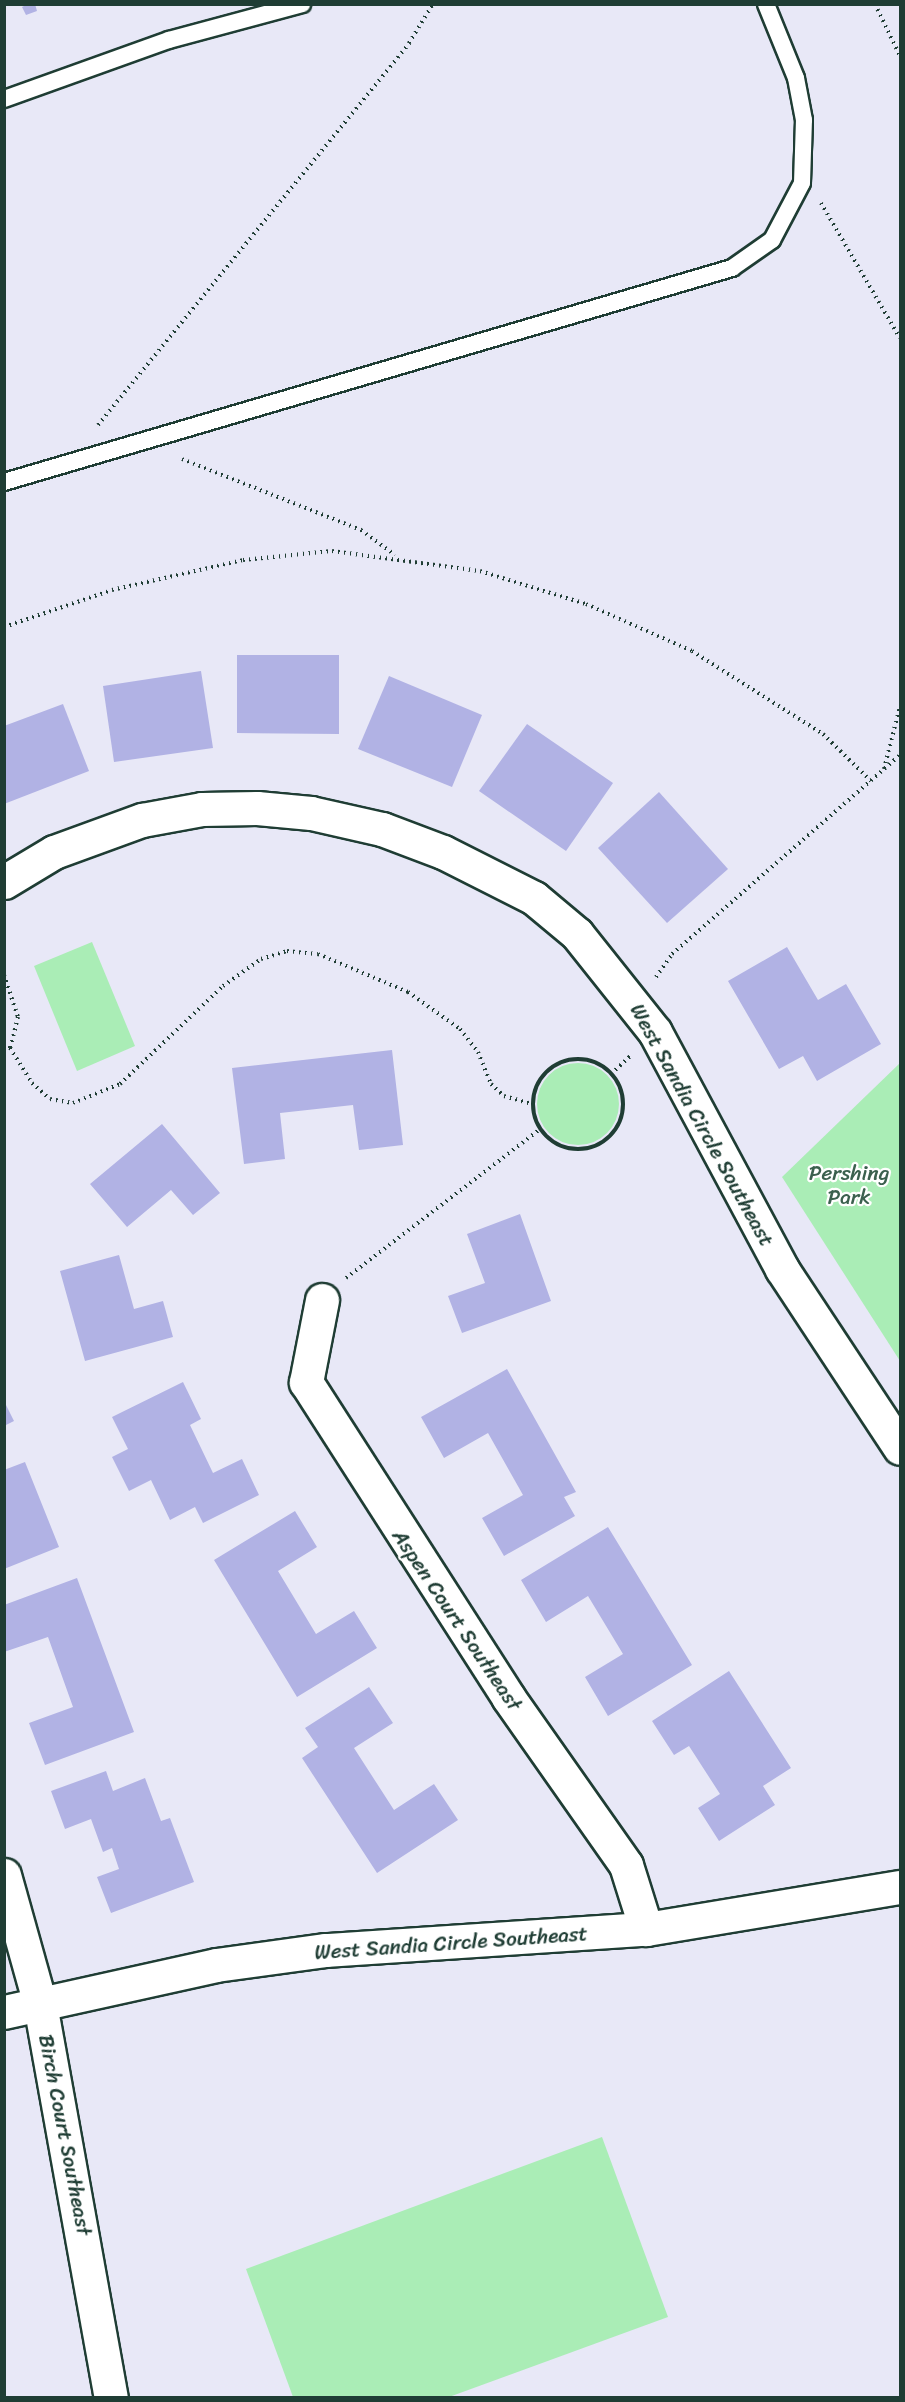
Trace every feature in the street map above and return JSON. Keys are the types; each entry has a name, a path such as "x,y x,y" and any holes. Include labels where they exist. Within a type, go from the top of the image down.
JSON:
{"street":[{"name":"West Sandia Circle Southeast","path":"4,882 54,852 142,820 202,809 257,808 311,813 382,830 443,852 534,898 577,934 655,1032 782,1269 900,1448"},
{"name":"Aspen Court Southeast","path":"322,1300 306,1382 508,1698 626,1865 646,1929"},
{"name":"Birch Court Southeast","path":"4,1875 40,2004 111,2397"},
{"name":"West Sandia Circle Southeast","path":"4,2012 216,1965 326,1950 646,1929 900,1887"}],"lane":[{"path":"4,99 169,40 302,4"},
{"path":"4,482 132,442 732,268 772,240 802,183 804,120 796,78 766,4"}],"path":[{"path":"61,465 125,397 409,43 433,4"},
{"path":"875,4 900,56"},
{"path":"802,183 832,213 900,338"},
{"path":"132,442 232,475 361,530 397,556"},
{"path":"4,627 112,590 243,560 332,551 397,556 480,571 586,604 692,651 823,734 871,781"},
{"path":"883,770 900,706"},
{"path":"656,977 672,954 900,755"},
{"path":"4,975 18,1017 7,1048 32,1083 50,1099 73,1103 120,1084 224,986 261,959 287,951 318,954 408,992 460,1029 478,1052 491,1084 504,1096 532,1104"},
{"path":"568,1060 591,1061 619,1085 619,1125 600,1144 567,1148 540,1129 532,1104 539,1081 568,1060"},
{"path":"322,1300 383,1245 540,1129"}],"green space":[{"path":"92,942 135,1046 77,1071 34,966"},
{"path":"578,1063 594,1066 607,1075 616,1088 619,1104 616,1120 607,1133 594,1142 578,1145 562,1142 549,1133 540,1120 537,1104 540,1088 549,1075 562,1066"},
{"name":"Pershing Park","path":"900,1063 900,1361 782,1177"},
{"path":"602,2137 668,2317 449,2397 293,2397 246,2269"}],"building":[{"path":"35,4 37,11 26,15 22,7"},
{"path":"237,655 339,655 339,734 237,733"},
{"path":"201,671 213,748 114,762 103,686"},
{"path":"389,676 482,715 452,787 358,749"},
{"path":"63,704 89,771 4,804 4,726"},
{"path":"527,724 613,783 566,851 479,791"},
{"path":"659,792 728,869 667,923 598,848"},
{"path":"787,947 818,1000 846,984 881,1044 817,1081 803,1056 779,1069 728,981"},
{"path":"392,1050 403,1145 359,1150 353,1105 280,1113 285,1159 244,1164 232,1068"},
{"path":"162,1124 220,1193 193,1215 171,1190 127,1227 90,1184"},
{"path":"520,1214 551,1301 462,1333 448,1296 485,1283 467,1234"},
{"path":"119,1255 134,1309 163,1301 173,1337 85,1361 60,1271"},
{"path":"507,1369 576,1492 564,1497 575,1516 504,1556 482,1518 523,1495 488,1433 444,1458 421,1417"},
{"path":"183,1382 201,1419 190,1425 213,1473 242,1459 259,1495 203,1523 195,1507 170,1520 151,1480 129,1491 112,1457 128,1449 112,1417"},
{"path":"4,1401 14,1421 4,1426"},
{"path":"25,1462 59,1547 4,1569 4,1470"},
{"path":"295,1511 317,1547 278,1571 316,1634 354,1611 377,1648 297,1697 214,1560"},
{"path":"608,1527 692,1665 608,1716 585,1677 623,1654 588,1596 546,1622 521,1580"},
{"path":"77,1578 134,1732 45,1765 29,1723 73,1707 48,1637 4,1652 4,1605"},
{"path":"729,1671 791,1768 763,1786 775,1805 719,1841 698,1808 720,1794 689,1746 674,1755 652,1721"},
{"path":"369,1687 393,1723 354,1748 394,1810 434,1784 458,1820 377,1873 302,1758 318,1747 305,1728"},
{"path":"106,1771 113,1791 145,1778 161,1821 170,1818 194,1882 111,1913 97,1877 119,1869 112,1848 103,1852 91,1819 65,1829 51,1791"}]}
